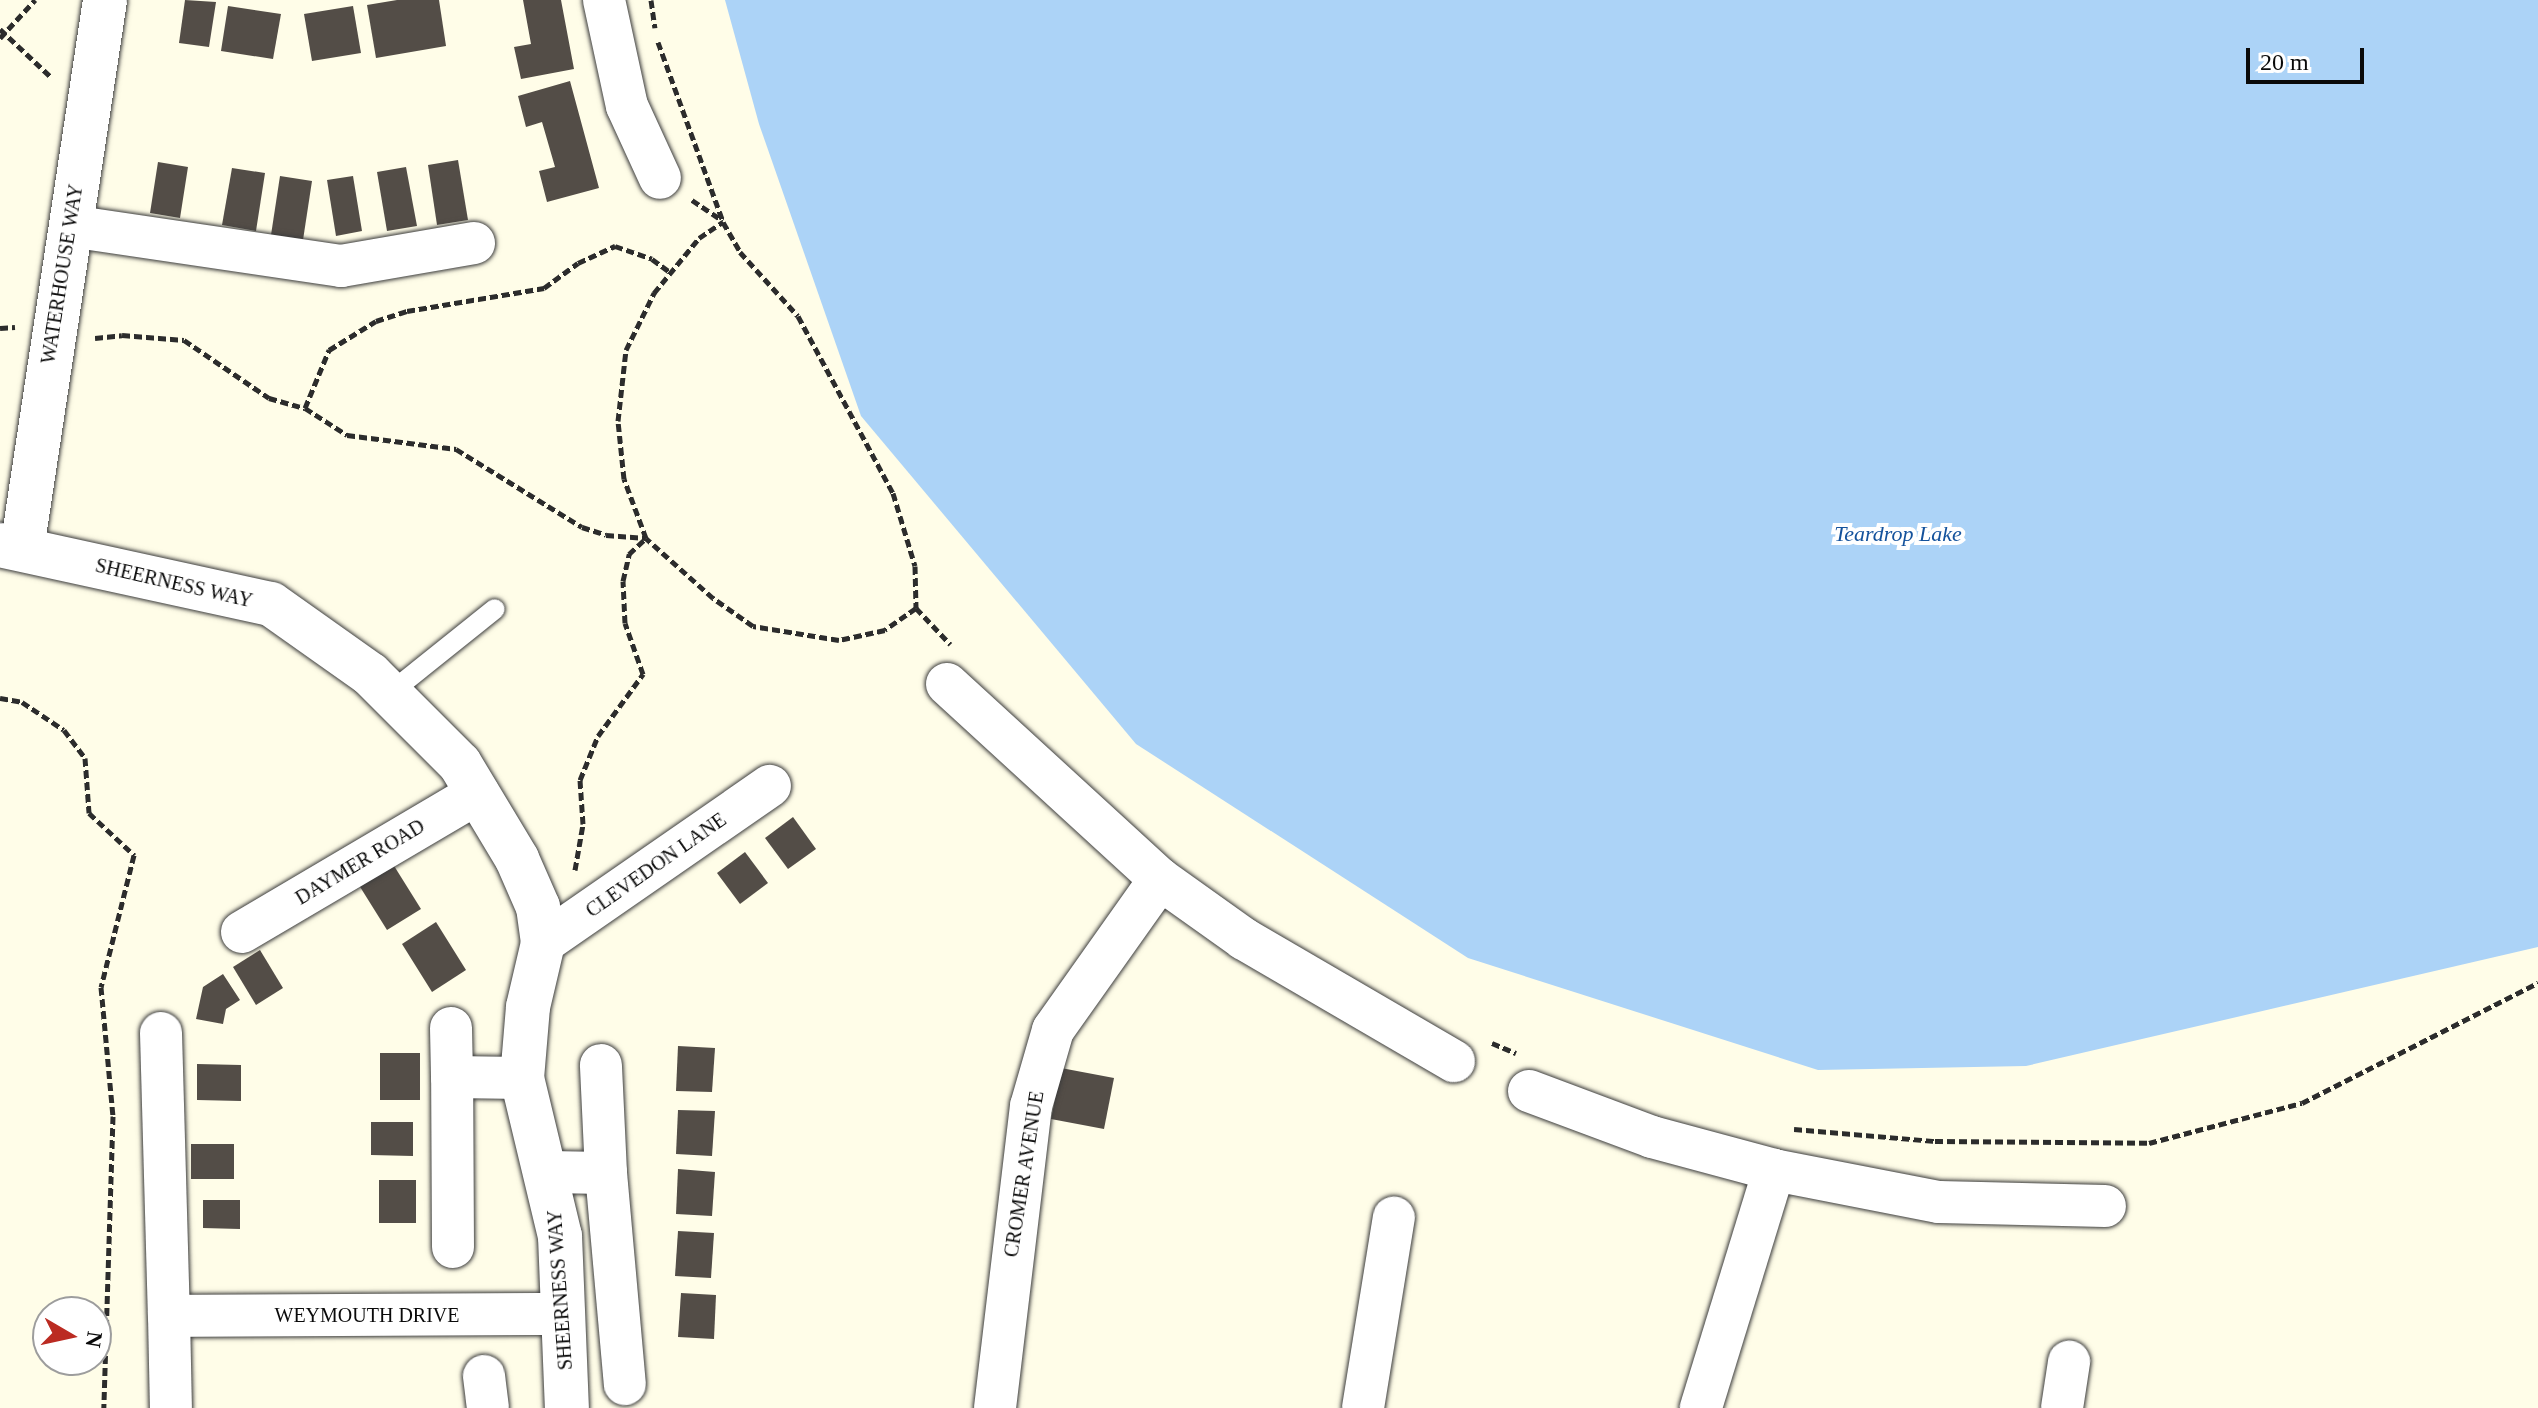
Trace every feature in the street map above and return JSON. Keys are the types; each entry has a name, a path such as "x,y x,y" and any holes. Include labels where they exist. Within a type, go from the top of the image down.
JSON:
{"street":[{"name":"WATERHOUSE WAY","path":"11,547 51,345 105,0"},
{"path":"604,0 627,106 660,178"},
{"path":"70,226 341,266 474,243"},
{"name":"SHEERNESS WAY","path":"11,547 271,604 390,693 460,764 478,793 540,925 522,1078 548,1172 560,1236 567,1408"},
{"path":"952,668 1160,879 1244,939 1470,1051"},
{"name":"CLEVEDON LANE","path":"540,925 770,786"},
{"name":"DAYMER ROAD","path":"242,932 478,793"},
{"name":"CROMER AVENUE","path":"995,1408 1031,1106 1053,1030 1160,879"},
{"path":"451,1028 453,1247"},
{"path":"161,1033 171,1408"},
{"path":"601,1065 606,1173 625,1384"},
{"path":"1530,1075 1652,1137 1774,1170 1939,1202 2105,1206"},
{"path":"452,1077 522,1078"},
{"path":"1701,1408 1774,1170"},
{"path":"548,1172 606,1173"},
{"path":"1363,1408 1394,1217"},
{"name":"WEYMOUTH DRIVE","path":"169,1316 564,1314"},
{"path":"2062,1408 2069,1362"}],"lane":[{"path":"390,693 495,609"}],"path":[{"path":"35,0 2,34 88,110"},
{"path":"651,0 657,39 723,222 740,252 798,316 893,493 915,566 916,608 952,668"},
{"path":"723,222 699,238 654,293 626,350 618,421 624,479 646,538 713,598 753,626 839,640 885,630 916,608"},
{"path":"305,408 329,350 376,321 407,311 544,288 578,263 615,246 652,259 671,273"},
{"path":"51,345 122,335 184,340 269,398 305,408 347,435 456,449 582,527 606,535 646,538"},
{"path":"540,925 573,884 583,824 580,780 598,736 643,674 625,623 623,581 629,554 646,538"},
{"path":"0,698 22,702 64,730 85,758 89,813 134,855 101,987 113,1116 104,1408"},
{"path":"1782,1128 1935,1141 2149,1143 2302,1103 2538,983"},
{"path":"1470,1051 1530,1075"}],"water":[{"name":"Teardrop Lake","path":"725,0 2538,0 2538,947 2026,1066 1818,1070 1468,958 1136,744 861,416 759,124"}],"building":[{"path":"185,0 216,2 209,47 179,43"},
{"path":"397,0 439,0 446,46 376,58 367,5"},
{"path":"523,0 561,0 574,69 521,79 514,47 531,44"},
{"path":"228,6 281,14 273,59 221,51"},
{"path":"353,6 361,53 312,61 304,14"},
{"path":"570,81 599,188 547,202 539,171 555,167 542,122 526,127 518,96"},
{"path":"458,160 468,220 437,225 428,165"},
{"path":"158,162 188,167 180,218 150,213"},
{"path":"406,167 417,226 387,231 377,172"},
{"path":"232,168 265,173 256,231 222,225"},
{"path":"280,176 312,181 303,240 271,235"},
{"path":"353,176 362,231 336,236 327,180"},
{"path":"793,817 816,849 788,869 765,838"},
{"path":"745,852 768,883 740,904 717,873"},
{"path":"391,861 421,909 387,930 357,882"},
{"path":"436,922 466,970 432,992 402,944"},
{"path":"260,950 283,988 256,1005 233,967"},
{"path":"223,974 240,1000 226,1009 223,1024 196,1019 203,987"},
{"path":"678,1046 715,1048 712,1092 676,1091"},
{"path":"380,1053 420,1053 420,1100 380,1100"},
{"path":"197,1064 241,1065 241,1101 197,1100"},
{"path":"1061,1068 1114,1078 1104,1129 1051,1119"},
{"path":"678,1110 715,1111 712,1156 676,1154"},
{"path":"371,1122 413,1122 413,1156 371,1155"},
{"path":"191,1144 234,1144 234,1179 191,1179"},
{"path":"678,1169 715,1172 712,1216 676,1214"},
{"path":"379,1180 416,1180 416,1223 379,1223"},
{"path":"203,1200 240,1200 240,1229 203,1228"},
{"path":"678,1231 714,1233 711,1278 675,1276"},
{"path":"681,1293 716,1295 714,1339 678,1337"}]}
